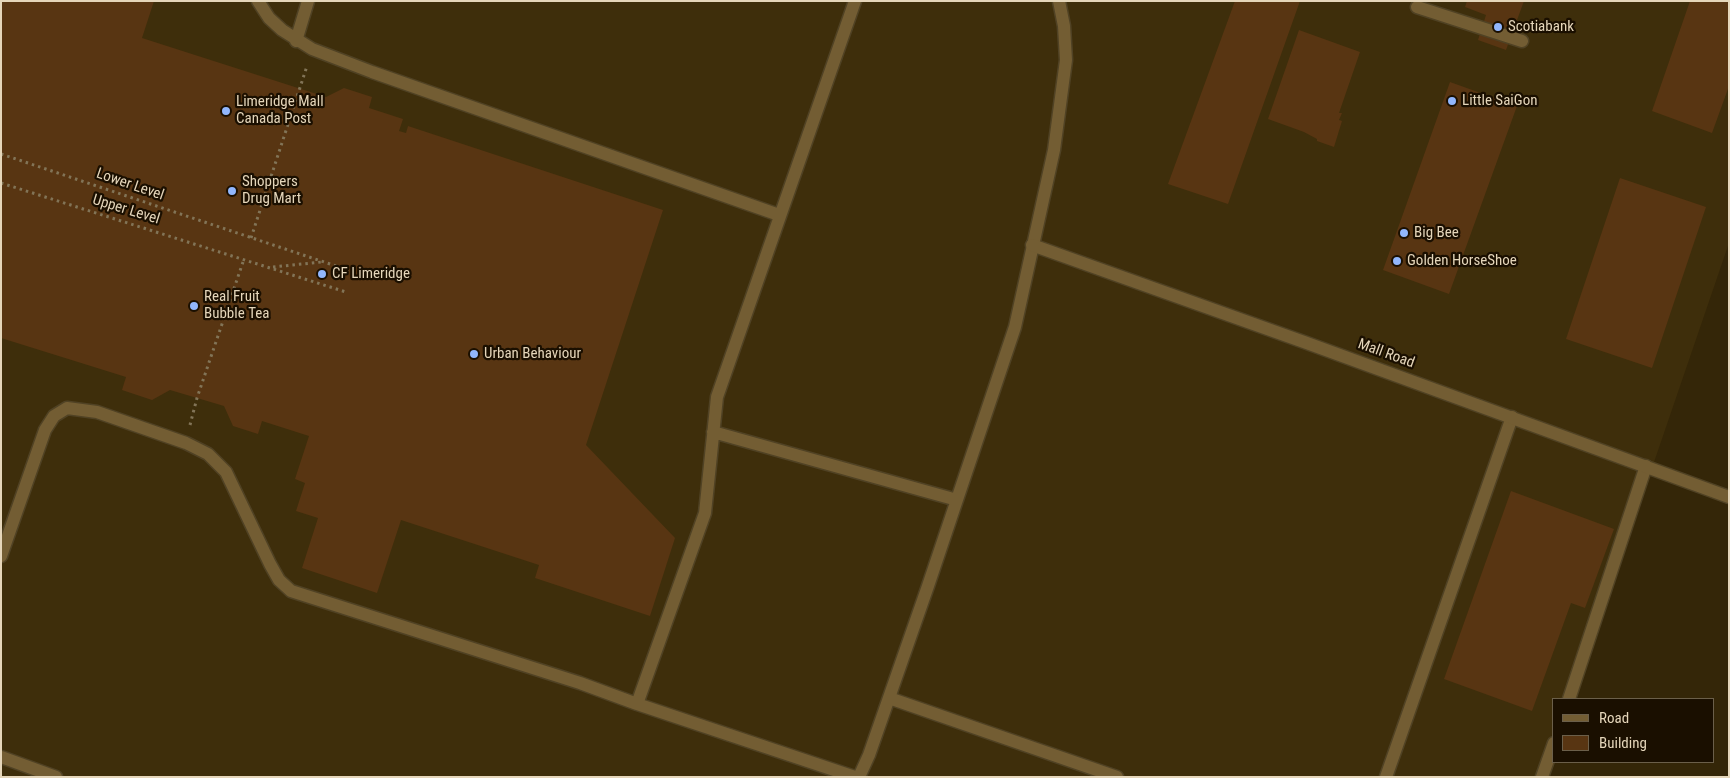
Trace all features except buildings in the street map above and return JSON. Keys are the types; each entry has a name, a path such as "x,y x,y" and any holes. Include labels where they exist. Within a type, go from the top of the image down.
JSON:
{"street":[{"path":"258,1 269,18 296,41 312,49 372,72 779,215"},
{"path":"296,41 308,1"},
{"path":"637,704 705,513 717,396 855,1"},
{"path":"1,556 45,430 54,416 67,408 97,412 186,443 208,454 226,472 270,564 279,580 291,591 580,683 637,704 857,777 869,755 1015,327 1054,150 1066,60 1064,26 1058,1"},
{"path":"1417,7 1522,41"},
{"name":"Mall Road","path":"1032,245 1729,497"},
{"path":"1386,777 1512,417"},
{"path":"713,432 957,500"},
{"path":"1569,698 1646,466"},
{"path":"889,698 1117,777"},
{"path":"1542,777 1552,749"},
{"path":"1,757 56,777"}],"path":[{"path":"251,238 312,49"},
{"name":"Lower Level","path":"1,154 357,273"},
{"name":"Upper Level","path":"1,183 346,292"},
{"path":"186,443 197,398 244,259"},
{"path":"270,268 325,262"}],"shaded area":[{"path":"1,1 1729,1 1729,243 1573,698 1552,698 1552,763 1547,777 1,777"}],"place":[{"name":"Scotiabank","path":"1498,27"},
{"name":"Little SaiGon","path":"1452,101"},
{"name":"Limeridge Mall Canada Post","path":"226,111"},
{"name":"Shoppers Drug Mart","path":"232,191"},
{"name":"Big Bee","path":"1404,233"},
{"name":"Golden HorseShoe","path":"1397,261"},
{"name":"CF Limeridge","path":"322,274"},
{"name":"Real Fruit Bubble Tea","path":"194,306"},
{"name":"Urban Behaviour","path":"474,354"}]}
